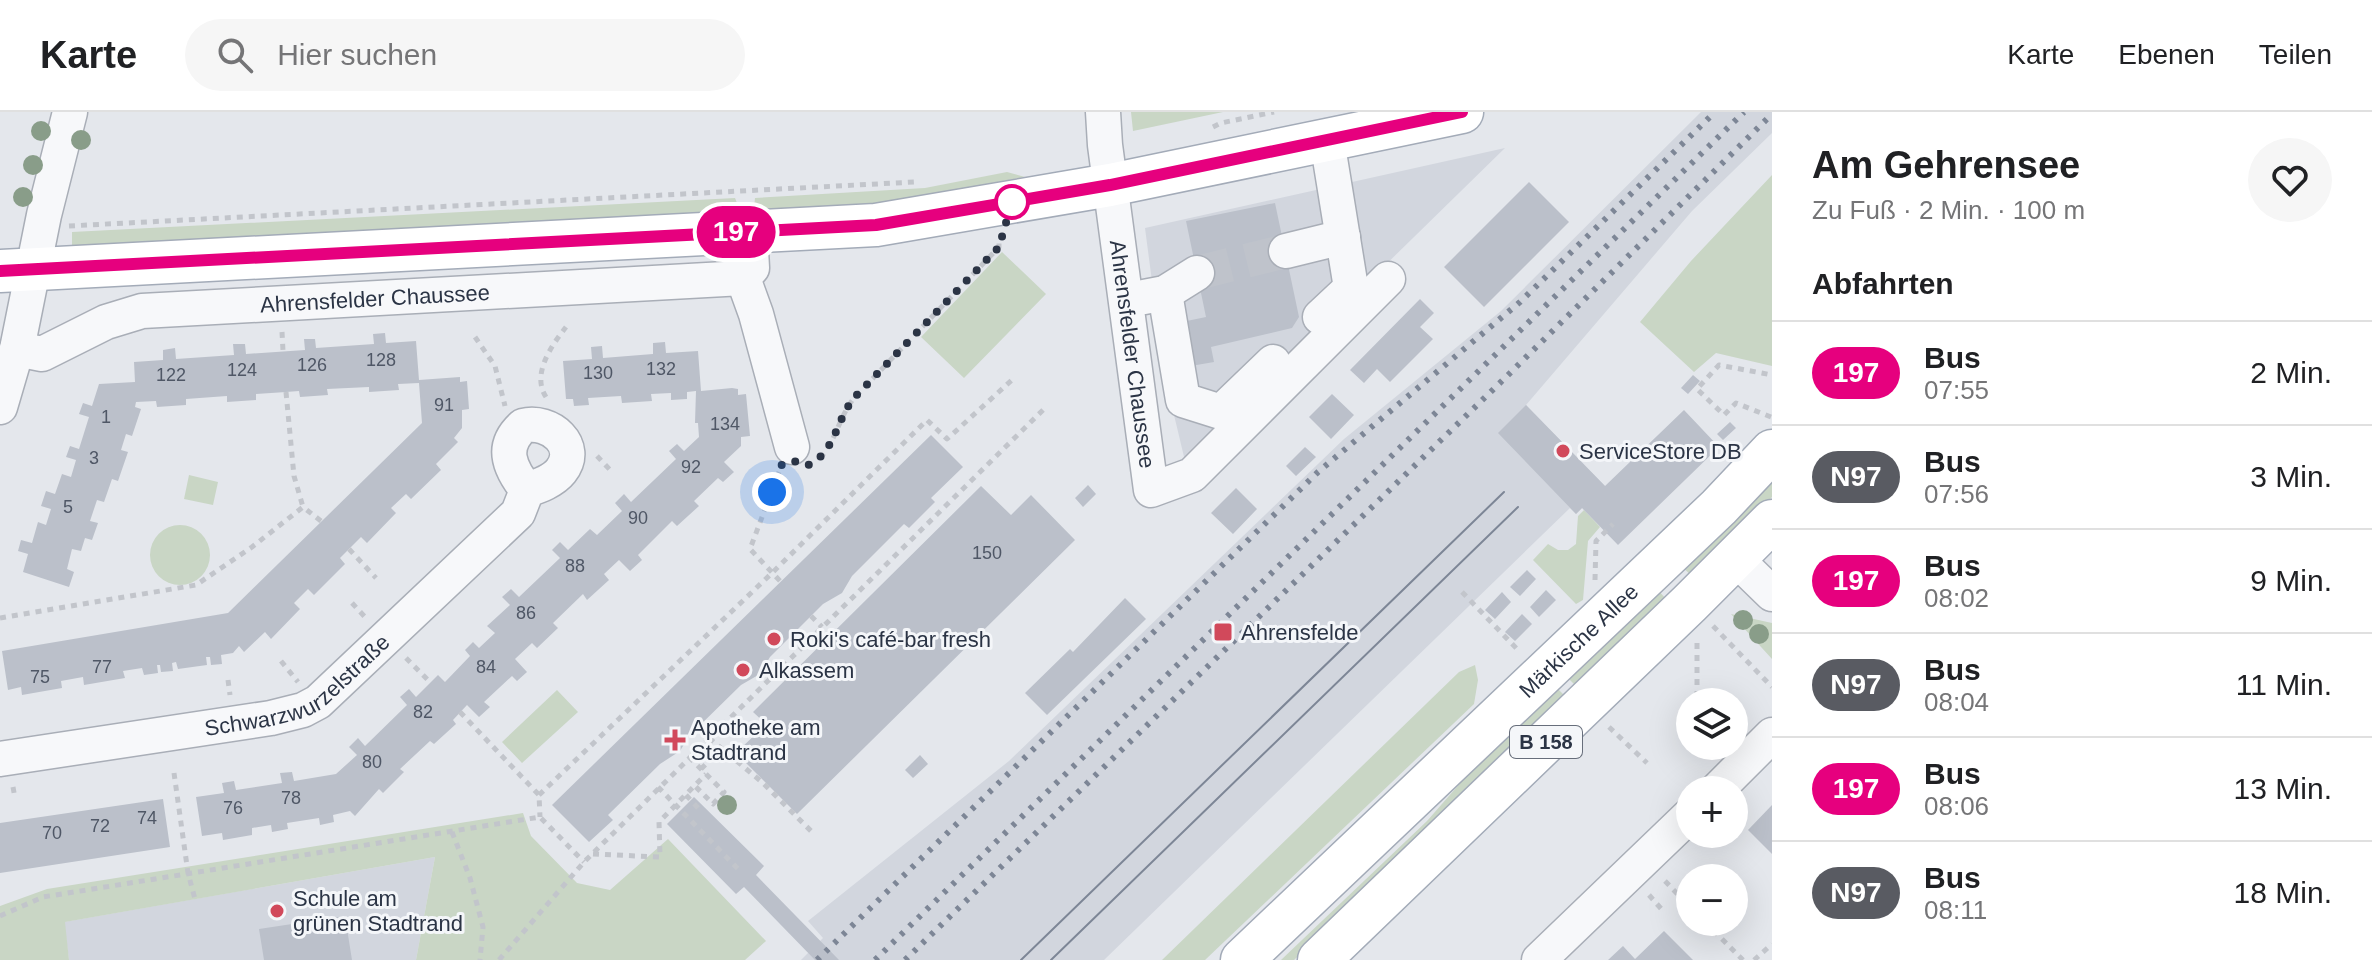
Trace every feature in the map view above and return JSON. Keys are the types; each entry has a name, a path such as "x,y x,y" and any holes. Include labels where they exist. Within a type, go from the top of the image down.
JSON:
{"main road":[{"name":"Ahrensfelder Chaussee","path":"16,270 876,225 1110,185 1337,130 1462,112"},
{"name":"Märkische Allee","path":"1242,960 1719,507 1772,451"},
{"name":"B 158","path":"1319,960 1772,521"}],"street":[{"path":"0,407 17,349 16,270 42,226 70,112"},
{"path":"1103,112 1110,185"},
{"path":"1165,293 1183,400 1221,412 1351,288 1343,237 1337,130"},
{"name":"Ahrensfelder Chaussee","path":"1110,185 1151,490 1192,475 1388,279"},
{"path":"750,231 752,268 743,278 797,457"},
{"path":"1286,251 1343,237"},
{"path":"1126,300 1165,293 1197,273"},
{"name":"Ahrensfelder Chaussee","path":"17,349 42,354 106,322 142,311 743,278"},
{"path":"533,423 554,430 562,439 566,453 563,470 545,484 527,490 509,462 508,446 523,426 533,423"},
{"name":"Schwarzwurzelstraße","path":"0,759 271,718 303,710 318,702 518,513 527,490"},
{"path":"1736,559 1772,594"},
{"path":"1731,776 1772,735"},
{"path":"1539,960 1676,828"}],"path":[{"path":"1221,123 1274,112"},
{"path":"42,226 920,181"},
{"path":"781,582 750,549 797,457 827,451 849,405 999,247 999,243"},
{"path":"475,337 495,366 508,422 516,433"},
{"path":"1772,375 1719,365 1697,389 1724,415 1736,403 1772,418"},
{"path":"539,795 927,420 947,439 1013,379"},
{"path":"286,392 294,476 303,507 321,521"},
{"path":"499,960 584,862 658,787 1045,408"},
{"path":"0,618 196,585 303,507"},
{"path":"1594,583 1596,541 1613,524"},
{"path":"349,549 376,578"},
{"path":"1462,592 1518,650"},
{"path":"811,616 822,627"},
{"path":"1712,625 1772,687"},
{"path":"1697,640 1697,688"},
{"path":"414,666 431,683"},
{"path":"1585,705 1647,763"},
{"path":"460,712 539,795 540,817 584,862"},
{"path":"709,738 763,783 812,832"},
{"path":"701,769 721,749"},
{"path":"689,757 724,792 713,804 695,786"},
{"path":"174,773 188,873 195,899"},
{"path":"592,854 660,857 659,822 706,774"},
{"path":"658,787 739,870"},
{"path":"686,795 698,808"},
{"path":"0,916 43,897 540,817"},
{"path":"452,832 470,878 483,927 480,960"},
{"path":"1655,872 1676,893"},
{"path":"1640,886 1664,912"},
{"path":"1719,936 1743,960"},
{"path":"1754,960 1772,944"}],"shaded area":[{"path":"1701,112 1772,112 1772,133 1692,211 1526,405 1605,486 1576,514 1570,508 1104,960 801,960 823,938 808,921 1009,761 1344,439 1501,311"},
{"path":"1505,148 1185,461 1164,373 1145,228"},
{"name":"Schule am grünen Stadtrand","path":"435,857 416,960 69,960 64,922"}],"green space":[{"path":"1131,112 1223,112 1133,131"},
{"path":"1007,172 1025,177 938,193 868,211 753,217 755,198 925,188"},
{"path":"1772,175 1772,366 1716,353 1694,372 1640,322 1691,261"},
{"path":"735,198 743,218 72,253 72,232"},
{"path":"1002,252 1046,294 964,378 921,337"},
{"path":"1772,471 1772,497 1694,578 1678,563"},
{"path":"189,475 218,482 213,505 184,499"},
{"path":"1584,510 1600,527 1588,541 1583,600 1576,604 1533,560 1548,544 1558,550 1568,550 1576,544 1578,516"},
{"path":"180,525 191,527 201,534 208,544 208,566 201,576 191,583 180,585 169,583 159,576 152,566 150,555 152,544 159,534 169,527"},
{"path":"1654,586 1669,602 1579,689 1564,674"},
{"path":"1731,614 1772,623 1772,659"},
{"path":"1475,665 1478,680 1474,704 1205,960 1162,960 1459,672"},
{"path":"1553,684 1567,698 1294,960 1281,960 1427,821 1520,715"},
{"path":"557,690 578,712 522,763 502,742"},
{"path":"523,813 531,836 577,883 610,890 668,839 766,941 745,960 416,960 435,857 65,922 69,960 0,960 0,906 47,889"}],"building":[{"path":"1529,182 1569,222 1484,307 1444,267"},
{"path":"1275,203 1299,317 1292,328 1211,347 1214,362 1185,367 1177,323 1206,317 1186,221"},
{"path":"1420,299 1434,313 1420,327 1433,339 1390,382 1377,369 1364,383 1350,370"},
{"path":"385,333 386,343 416,341 419,380 460,377 460,382 467,381 469,409 462,410 462,428 454,438 458,442 436,464 441,470 411,499 406,494 391,508 396,513 367,543 361,537 340,558 345,564 314,595 308,589 294,603 300,609 271,639 265,632 244,652 239,646 233,653 221,655 222,664 211,665 210,657 206,657 207,665 178,669 176,662 172,663 173,671 161,672 160,665 157,665 158,673 144,675 142,668 123,671 125,678 84,685 83,677 61,681 62,688 22,695 21,687 8,690 2,651 228,613 422,423 419,383 398,384 399,390 369,392 369,387 327,389 328,395 300,397 299,391 256,394 256,400 227,402 227,396 186,399 186,405 157,407 156,401 136,402 135,407 141,409 132,436 126,434 121,450 128,452 118,481 112,479 104,502 97,500 90,521 98,523 92,540 85,538 81,551 72,549 67,569 74,572 69,587 23,572 28,554 18,551 21,540 32,543 38,522 46,525 51,509 41,506 46,491 55,494 62,474 71,477 76,460 66,457 70,446 79,449 89,417 79,414 83,403 92,406 99,384 135,382 134,362 163,360 163,350 175,348 176,359 234,355 233,344 245,344 246,354 305,350 304,339 315,339 316,348 374,344 373,334"},
{"path":"665,342 666,353 698,351 701,391 732,388 738,389 738,395 746,394 750,436 741,437 741,446 724,462 734,472 723,482 718,478 694,501 699,506 677,526 672,521 638,555 642,560 630,571 619,560 604,574 609,580 587,600 583,594 553,623 558,628 537,648 532,643 515,659 527,672 517,681 512,676 484,702 490,707 479,717 467,705 453,720 456,724 434,744 430,741 400,769 404,772 383,793 379,789 355,816 350,811 333,815 334,822 320,825 319,818 287,823 288,829 272,832 271,825 252,828 252,835 223,840 222,833 202,836 196,797 224,793 222,783 234,781 236,790 282,783 280,773 292,772 294,781 336,774 357,755 349,747 358,738 365,746 407,705 400,697 409,689 416,697 438,675 445,682 470,656 465,650 473,642 479,648 495,633 487,626 510,605 502,597 511,589 519,597 560,558 552,550 560,542 568,550 590,529 597,535 622,511 615,503 624,494 631,502 676,459 669,451 677,444 684,451 699,437 698,423 695,423 696,391 687,392 687,399 671,400 671,393 651,394 652,401 622,403 621,396 588,398 589,405 574,406 573,399 566,399 563,361 592,359 591,347 602,346 603,358 653,354 653,343"},
{"path":"1693,375 1700,381 1688,394 1681,388"},
{"path":"1332,394 1354,415 1331,439 1309,417"},
{"path":"1526,405 1605,486 1684,410 1719,447 1618,545 1582,508 1576,514 1498,433"},
{"path":"1730,422 1736,428 1723,440 1717,434"},
{"path":"931,435 963,467 931,498 935,502 909,528 904,524 852,576 842,593 823,604 770,657 760,674 741,685 689,736 680,751 660,764 608,815 613,820 589,842 552,805"},
{"path":"1305,447 1316,457 1296,476 1286,466"},
{"path":"1088,485 1096,494 1083,507 1075,498"},
{"path":"981,486 1011,515 1031,495 1075,540 797,814 736,753 766,724 753,712"},
{"path":"1236,488 1257,509 1233,534 1211,513"},
{"path":"1527,570 1536,579 1520,596 1510,587"},
{"path":"1546,590 1556,600 1539,617 1530,607"},
{"path":"1502,592 1511,602 1495,619 1485,610"},
{"path":"1125,598 1146,619 1047,715 1025,693 1070,649 1073,652"},
{"path":"1522,614 1532,624 1515,641 1505,632"},
{"path":"920,755 928,764 913,778 905,770"},
{"path":"694,797 764,866 756,875 839,960 815,960 744,887 736,894 667,824"},
{"path":"163,799 170,847 0,873 0,823"},
{"path":"1772,805 1772,854 1748,830"},
{"path":"345,916 352,960 264,960 259,929"},
{"path":"1664,931 1693,960 1608,960 1623,946 1635,959"}],"tunnel":[{"path":"1197,273 1286,251"}],"tram line":[{"path":"1021,960 1504,492"},
{"path":"1051,960 1518,507"}],"railway":[{"path":"817,960 1318,472 1520,302 1715,112"},
{"path":"875,960 1744,112"},
{"path":"905,960 1506,377 1772,114"}],"bus line":[{"name":"197","path":"0,271 876,225 1110,185 1462,112"}],"place":[{"name":"ServiceStore DB","path":"1563,451"},
{"name":"Ahrensfelde","path":"1223,632"},
{"name":"Roki's café-bar fresh","path":"774,639"},
{"name":"Alkassem","path":"743,670"},
{"name":"Apotheke am Stadtrand","path":"675,740"},
{"name":"Schule am grünen Stadtrand","path":"277,911"}],"route":[{"path":"772,492 782,464 798,461 808,465 827,451 844,411 854,398 999,247 1012,202"}]}
